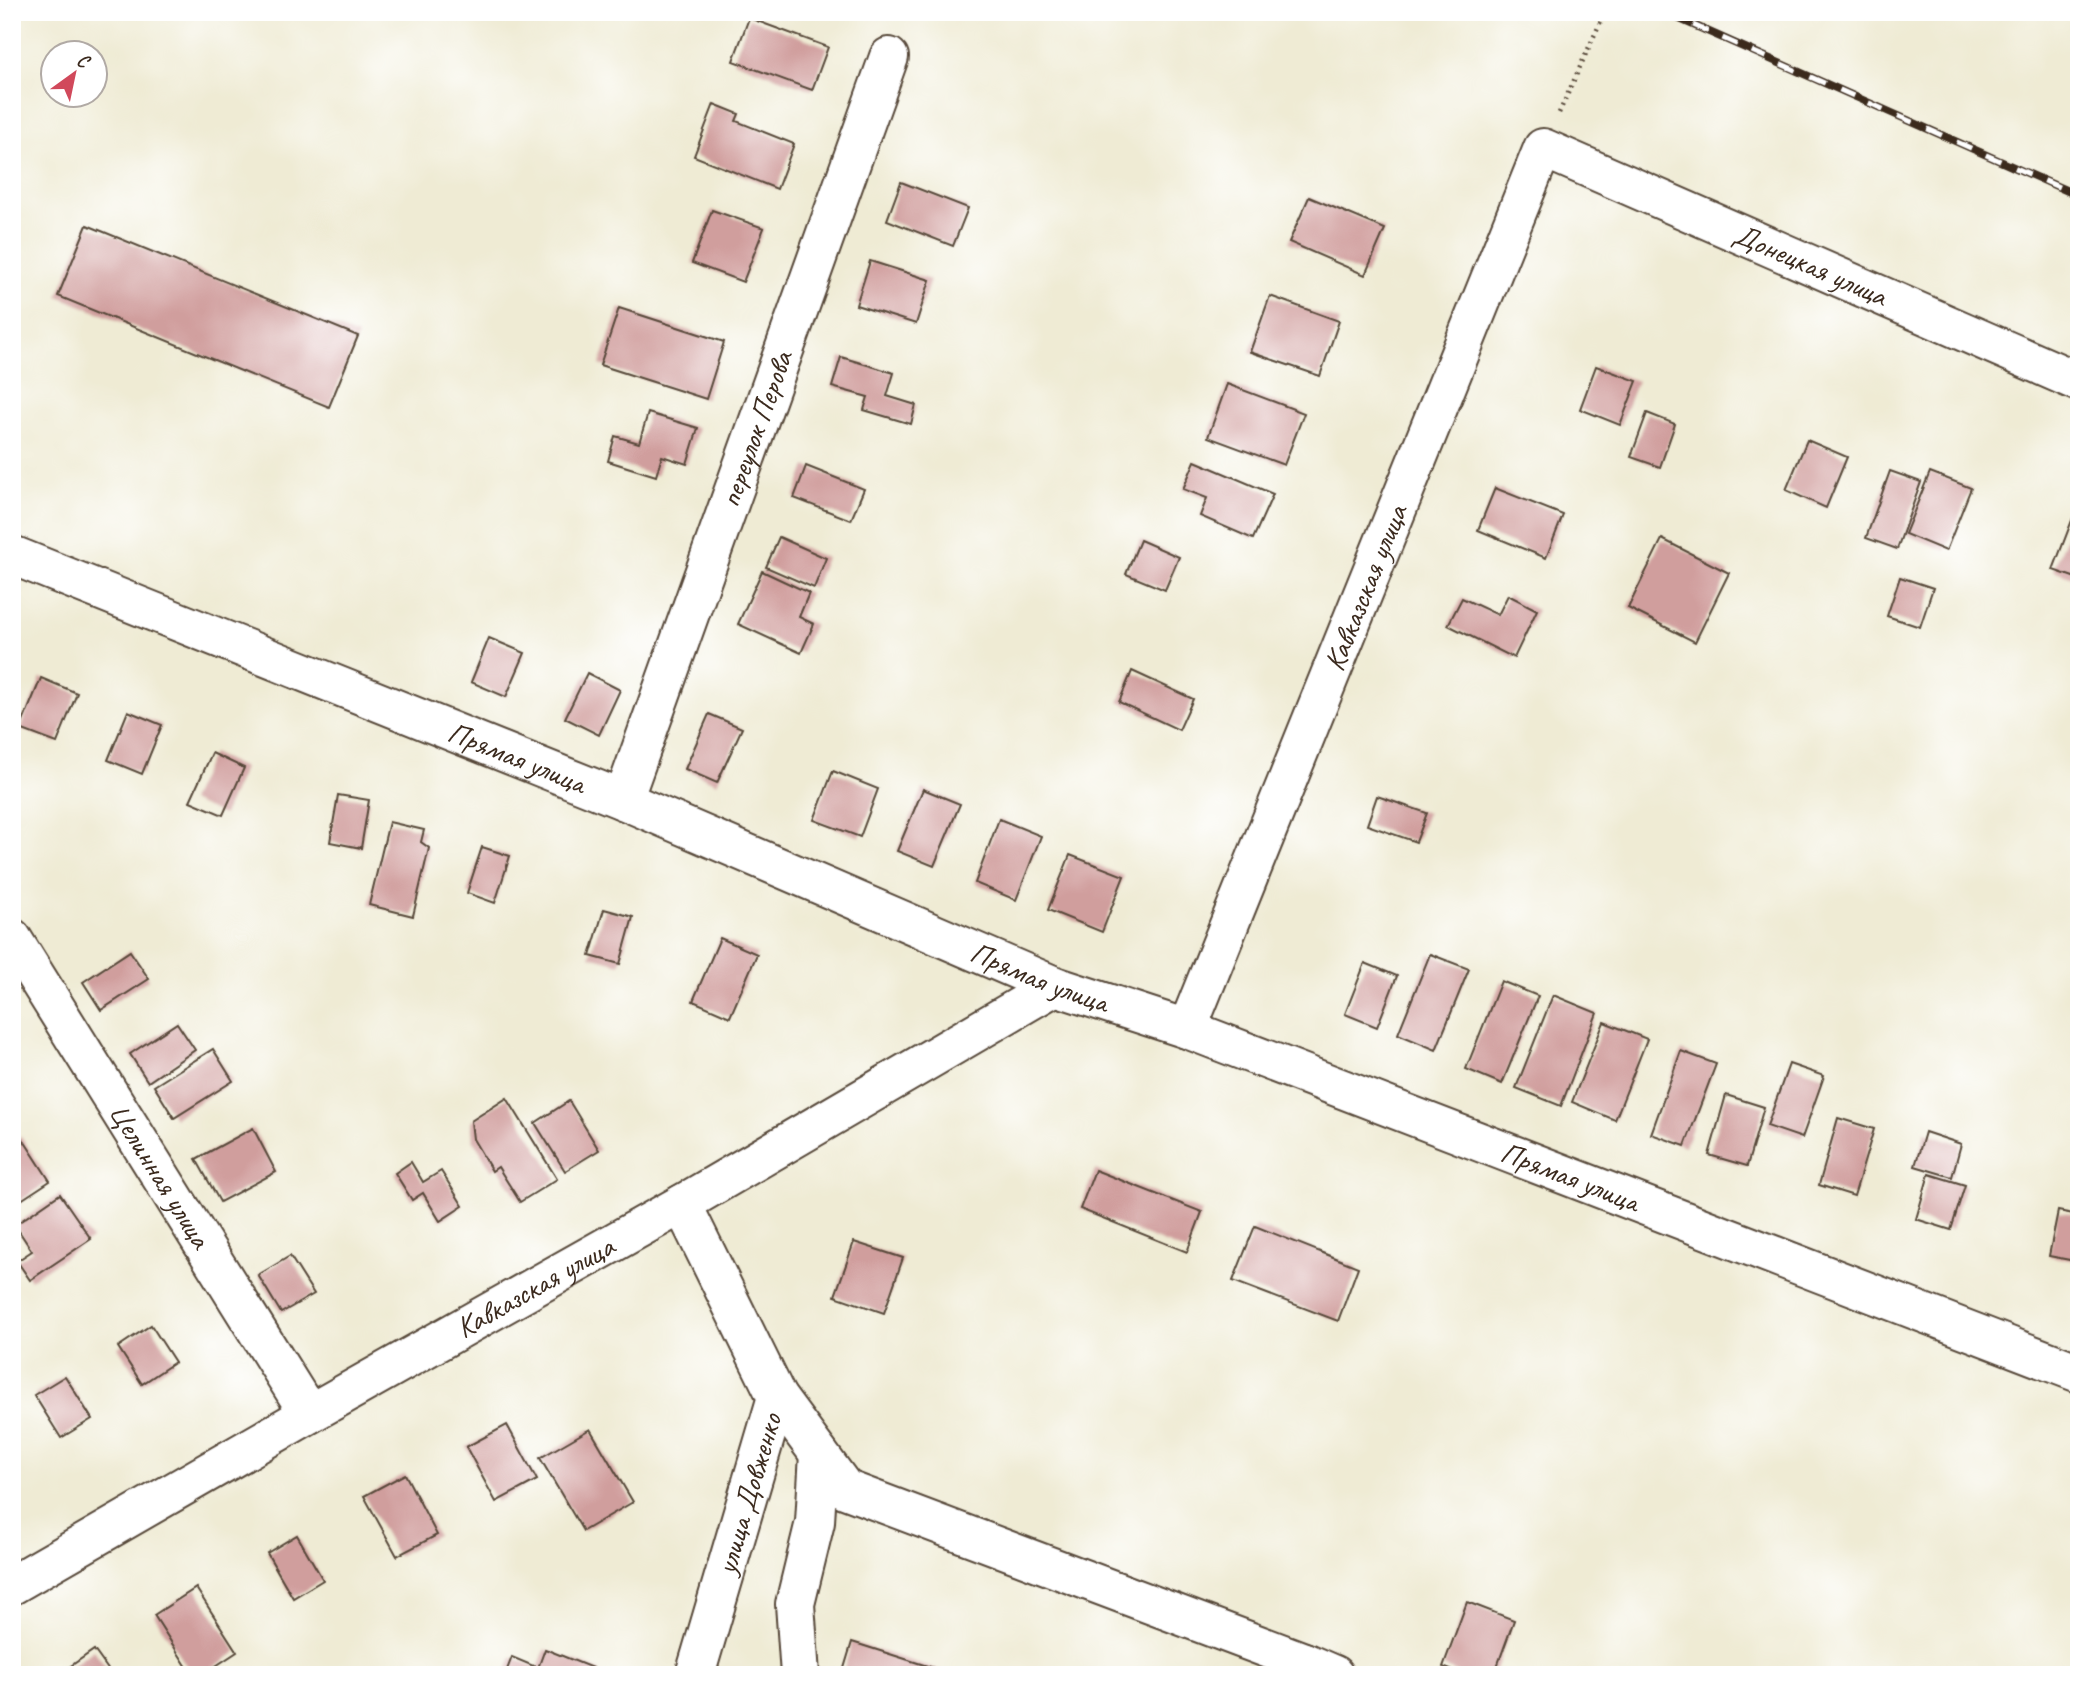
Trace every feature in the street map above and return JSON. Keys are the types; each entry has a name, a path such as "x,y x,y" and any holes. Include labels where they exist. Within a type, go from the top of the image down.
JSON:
{"street":[{"name":"переулок Перова","path":"623,800 889,57"},
{"name":"Донецкая улица","path":"1543,148 2079,382"},
{"name":"Кавказская улица","path":"1187,1029 1543,148"},
{"name":"Прямая улица","path":"12,555 623,800 1055,986 1187,1029 2079,1373"},
{"name":"Целинная улица","path":"12,938 309,1413"},
{"name":"Кавказская улица","path":"12,1585 309,1413 682,1204 1055,986"},
{"name":"улица Довженко","path":"682,1204 776,1397 695,1675"},
{"path":"776,1397 845,1489 1312,1671"},
{"path":"800,1675 795,1604 815,1522 819,1454"}],"path":[{"path":"1543,148 1605,12"}],"building":[{"path":"749,18 828,47 812,90 733,61"},
{"path":"714,104 739,114 736,121 794,144 777,189 694,156"},
{"path":"901,182 968,208 953,246 887,220"},
{"path":"1309,197 1385,229 1365,275 1289,242"},
{"path":"712,210 764,228 743,282 692,263"},
{"path":"87,225 358,336 329,407 58,296"},
{"path":"870,261 930,280 916,324 856,305"},
{"path":"1270,296 1339,321 1320,376 1250,352"},
{"path":"619,308 724,342 706,399 600,365"},
{"path":"841,357 894,373 887,396 916,405 911,424 864,410 868,397 832,387"},
{"path":"1596,366 1637,381 1620,425 1580,409"},
{"path":"1227,384 1304,413 1284,465 1208,437"},
{"path":"648,413 698,428 687,464 662,456 656,476 608,461 615,436 639,443"},
{"path":"1647,413 1675,424 1660,467 1631,457"},
{"path":"1807,440 1847,457 1826,508 1786,490"},
{"path":"1195,461 1273,494 1253,539 1200,516 1207,498 1183,489"},
{"path":"806,466 864,489 851,520 794,498"},
{"path":"1890,471 1921,482 1897,549 1866,538"},
{"path":"1930,472 1971,488 1946,551 1905,534"},
{"path":"1495,488 1563,515 1546,558 1478,530"},
{"path":"2074,515 2079,517 2079,579 2053,570"},
{"path":"779,537 826,558 814,588 766,567"},
{"path":"1662,539 1729,573 1695,642 1628,608"},
{"path":"1140,540 1179,557 1165,590 1126,574"},
{"path":"762,571 809,593 799,617 814,624 801,653 738,624"},
{"path":"1900,577 1933,588 1920,627 1887,616"},
{"path":"1508,595 1537,610 1514,658 1448,625 1462,598 1498,615"},
{"path":"489,638 525,653 506,697 471,682"},
{"path":"1132,671 1193,699 1179,730 1119,702"},
{"path":"587,673 620,690 599,735 565,718"},
{"path":"41,678 77,693 57,743 20,729"},
{"path":"128,711 162,725 142,774 108,760"},
{"path":"709,714 742,728 717,783 685,769"},
{"path":"212,753 244,768 223,815 190,801"},
{"path":"833,771 878,789 860,837 814,820"},
{"path":"923,789 960,804 934,866 897,851"},
{"path":"338,795 369,800 361,848 330,842"},
{"path":"1377,796 1427,813 1416,842 1367,825"},
{"path":"999,819 1041,836 1016,900 975,883"},
{"path":"389,822 424,830 421,842 429,848 413,916 369,905"},
{"path":"482,847 510,856 495,903 467,893"},
{"path":"1070,855 1124,876 1102,932 1048,910"},
{"path":"604,909 633,917 620,964 590,956"},
{"path":"720,938 757,954 730,1017 693,1001"},
{"path":"130,951 149,979 101,1010 83,982"},
{"path":"1430,954 1469,969 1436,1050 1398,1034"},
{"path":"1365,963 1397,976 1377,1027 1345,1014"},
{"path":"1501,981 1538,996 1502,1084 1466,1069"},
{"path":"1553,995 1597,1013 1561,1106 1516,1088"},
{"path":"1604,1022 1647,1039 1615,1120 1572,1102"},
{"path":"177,1023 195,1050 148,1082 130,1054"},
{"path":"213,1049 233,1081 174,1118 154,1086"},
{"path":"1681,1051 1716,1064 1685,1146 1651,1134"},
{"path":"1789,1064 1824,1076 1802,1138 1767,1126"},
{"path":"1726,1095 1764,1107 1747,1166 1709,1155"},
{"path":"507,1098 557,1179 520,1202 498,1167 492,1171 473,1139 471,1121"},
{"path":"569,1101 599,1150 565,1171 535,1123"},
{"path":"1838,1118 1874,1129 1854,1196 1819,1185"},
{"path":"253,1128 276,1172 220,1202 196,1159"},
{"path":"1925,1132 1961,1144 1952,1177 1915,1166"},
{"path":"21,1136 50,1181 12,1206 12,1142"},
{"path":"411,1162 423,1182 441,1171 463,1206 440,1221 423,1193 412,1200 395,1173"},
{"path":"1095,1170 1202,1212 1187,1252 1080,1209"},
{"path":"1929,1174 1965,1185 1951,1230 1916,1219"},
{"path":"60,1194 91,1239 30,1280 17,1261 32,1251 15,1225"},
{"path":"2058,1211 2079,1215 2075,1261 2049,1256"},
{"path":"1255,1226 1358,1267 1338,1321 1233,1281"},
{"path":"854,1242 903,1258 884,1313 835,1296"},
{"path":"290,1256 314,1294 281,1313 258,1275"},
{"path":"151,1325 175,1362 142,1384 118,1347"},
{"path":"65,1376 92,1419 61,1438 34,1395"},
{"path":"507,1425 537,1480 496,1502 466,1447"},
{"path":"590,1429 633,1502 583,1531 540,1458"},
{"path":"405,1474 437,1535 397,1556 364,1496"},
{"path":"297,1535 323,1580 293,1598 267,1553"},
{"path":"196,1588 237,1652 202,1675 192,1675 154,1615"},
{"path":"1467,1602 1514,1620 1494,1675 1463,1675 1443,1667"},
{"path":"852,1642 943,1671 942,1675 842,1675"},
{"path":"545,1649 600,1671 599,1675 505,1675 512,1657 538,1668"},
{"path":"94,1650 112,1675 68,1675 65,1670"}],"railway":[{"path":"1664,12 2079,196"}]}
